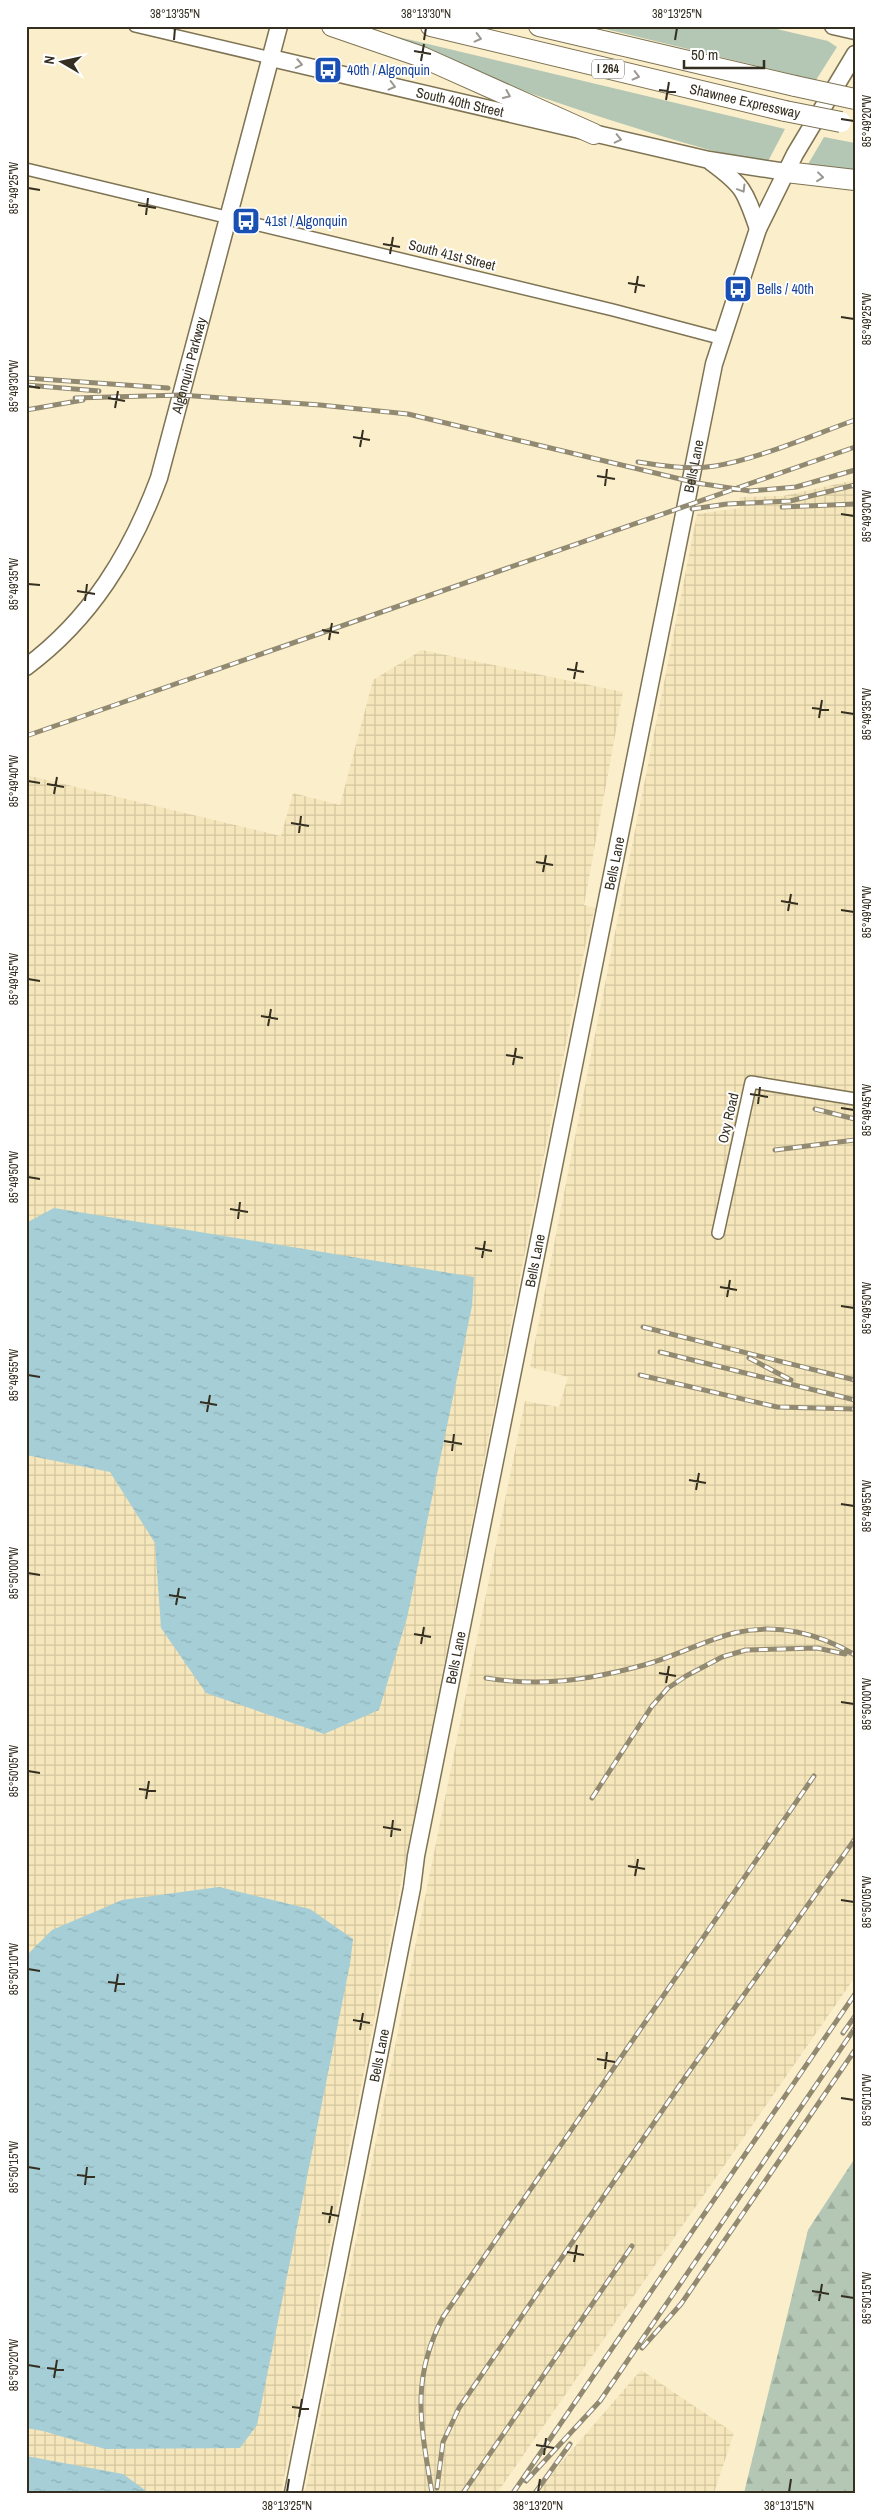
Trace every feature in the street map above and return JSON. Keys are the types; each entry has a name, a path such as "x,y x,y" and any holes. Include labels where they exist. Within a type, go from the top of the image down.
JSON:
{"highway":[{"path":"332,26 422,57 594,134"},
{"name":"Shawnee Expressway","path":"431,26 785,111 848,124"},
{"name":"Shawnee Expressway","path":"539,26 855,99"},
{"path":"786,172 855,180"}],"street":[{"name":"South 40th Street","path":"135,26 709,160 786,172"},
{"name":"Algonquin Parkway","path":"26,667 45,653 93,603 115,573 146,514 159,478 230,217 279,26"},
{"path":"833,26 855,31"},
{"name":"Bells Lane","path":"293,2493 412,1888 416,1856 714,364 724,339 758,229 786,172 855,54"},
{"path":"709,160 738,182 748,200 758,229"},
{"name":"South 41st Street","path":"26,169 604,307 724,339"},
{"name":"Oxy Road","path":"718,1233 751,1082 855,1099"}],"shaded area":[{"path":"855,480 855,1977 497,2493 305,2493 525,1401 559,1407 568,1377 530,1367 697,514 740,508 740,497 783,496"},
{"path":"422,650 623,692 584,905 595,908 587,937 281,2493 26,2493 26,775 281,836 293,793 340,805 373,680"},
{"path":"641,2370 734,2433 714,2493 535,2493"}],"green space":[{"path":"352,26 785,129 766,165 661,136 557,102"},
{"path":"593,26 764,26 828,41 837,47 816,80"},
{"path":"824,137 855,143 855,175 807,166"},
{"path":"855,2158 855,2493 744,2493 808,2230"}],"water":[{"path":"54,1208 474,1277 472,1306 407,1618 379,1710 324,1734 206,1693 161,1628 155,1543 110,1472 26,1455 26,1223"},
{"path":"219,1887 310,1909 353,1939 350,1964 257,2425 240,2448 105,2449 26,2428 26,1956 52,1930 122,1900"},
{"path":"26,2456 123,2474 149,2493 26,2493"}],"railway":[{"path":"26,378 168,388"},
{"path":"26,385 99,391"},
{"path":"75,398 181,395 320,405 408,414 697,483 750,491 796,487 855,470"},
{"path":"26,410 83,400"},
{"path":"638,462 686,468 732,463 855,420"},
{"path":"26,736 855,447"},
{"path":"692,509 727,504 790,501 855,485"},
{"path":"782,507 855,504"},
{"path":"815,1109 855,1119"},
{"path":"775,1150 855,1140"},
{"path":"643,1327 855,1380"},
{"path":"660,1352 855,1400"},
{"path":"749,1358 791,1380"},
{"path":"640,1375 777,1407 855,1409"},
{"path":"486,1678 507,1681 547,1682 604,1675 655,1662 734,1633 766,1629 797,1632 812,1636 841,1647 855,1655"},
{"path":"592,1798 652,1706 668,1688 686,1676 722,1657 746,1650 817,1648 845,1654"},
{"path":"432,2493 424,2446 421,2404 422,2383 426,2362 443,2317 814,1776"},
{"path":"437,2488 443,2442 459,2408 686,2076 855,1839"},
{"path":"513,2493 855,1994"},
{"path":"843,2033 855,2016"},
{"path":"526,2481 600,2401 855,2028"},
{"path":"642,2348 681,2304 855,2050"},
{"path":"463,2493 632,2246"},
{"path":"535,2493 570,2444"}],"place":[{"name":"40th / Algonquin","path":"328,70"},
{"name":"41st / Algonquin","path":"246,221"},
{"name":"Bells / 40th","path":"738,289"}]}
